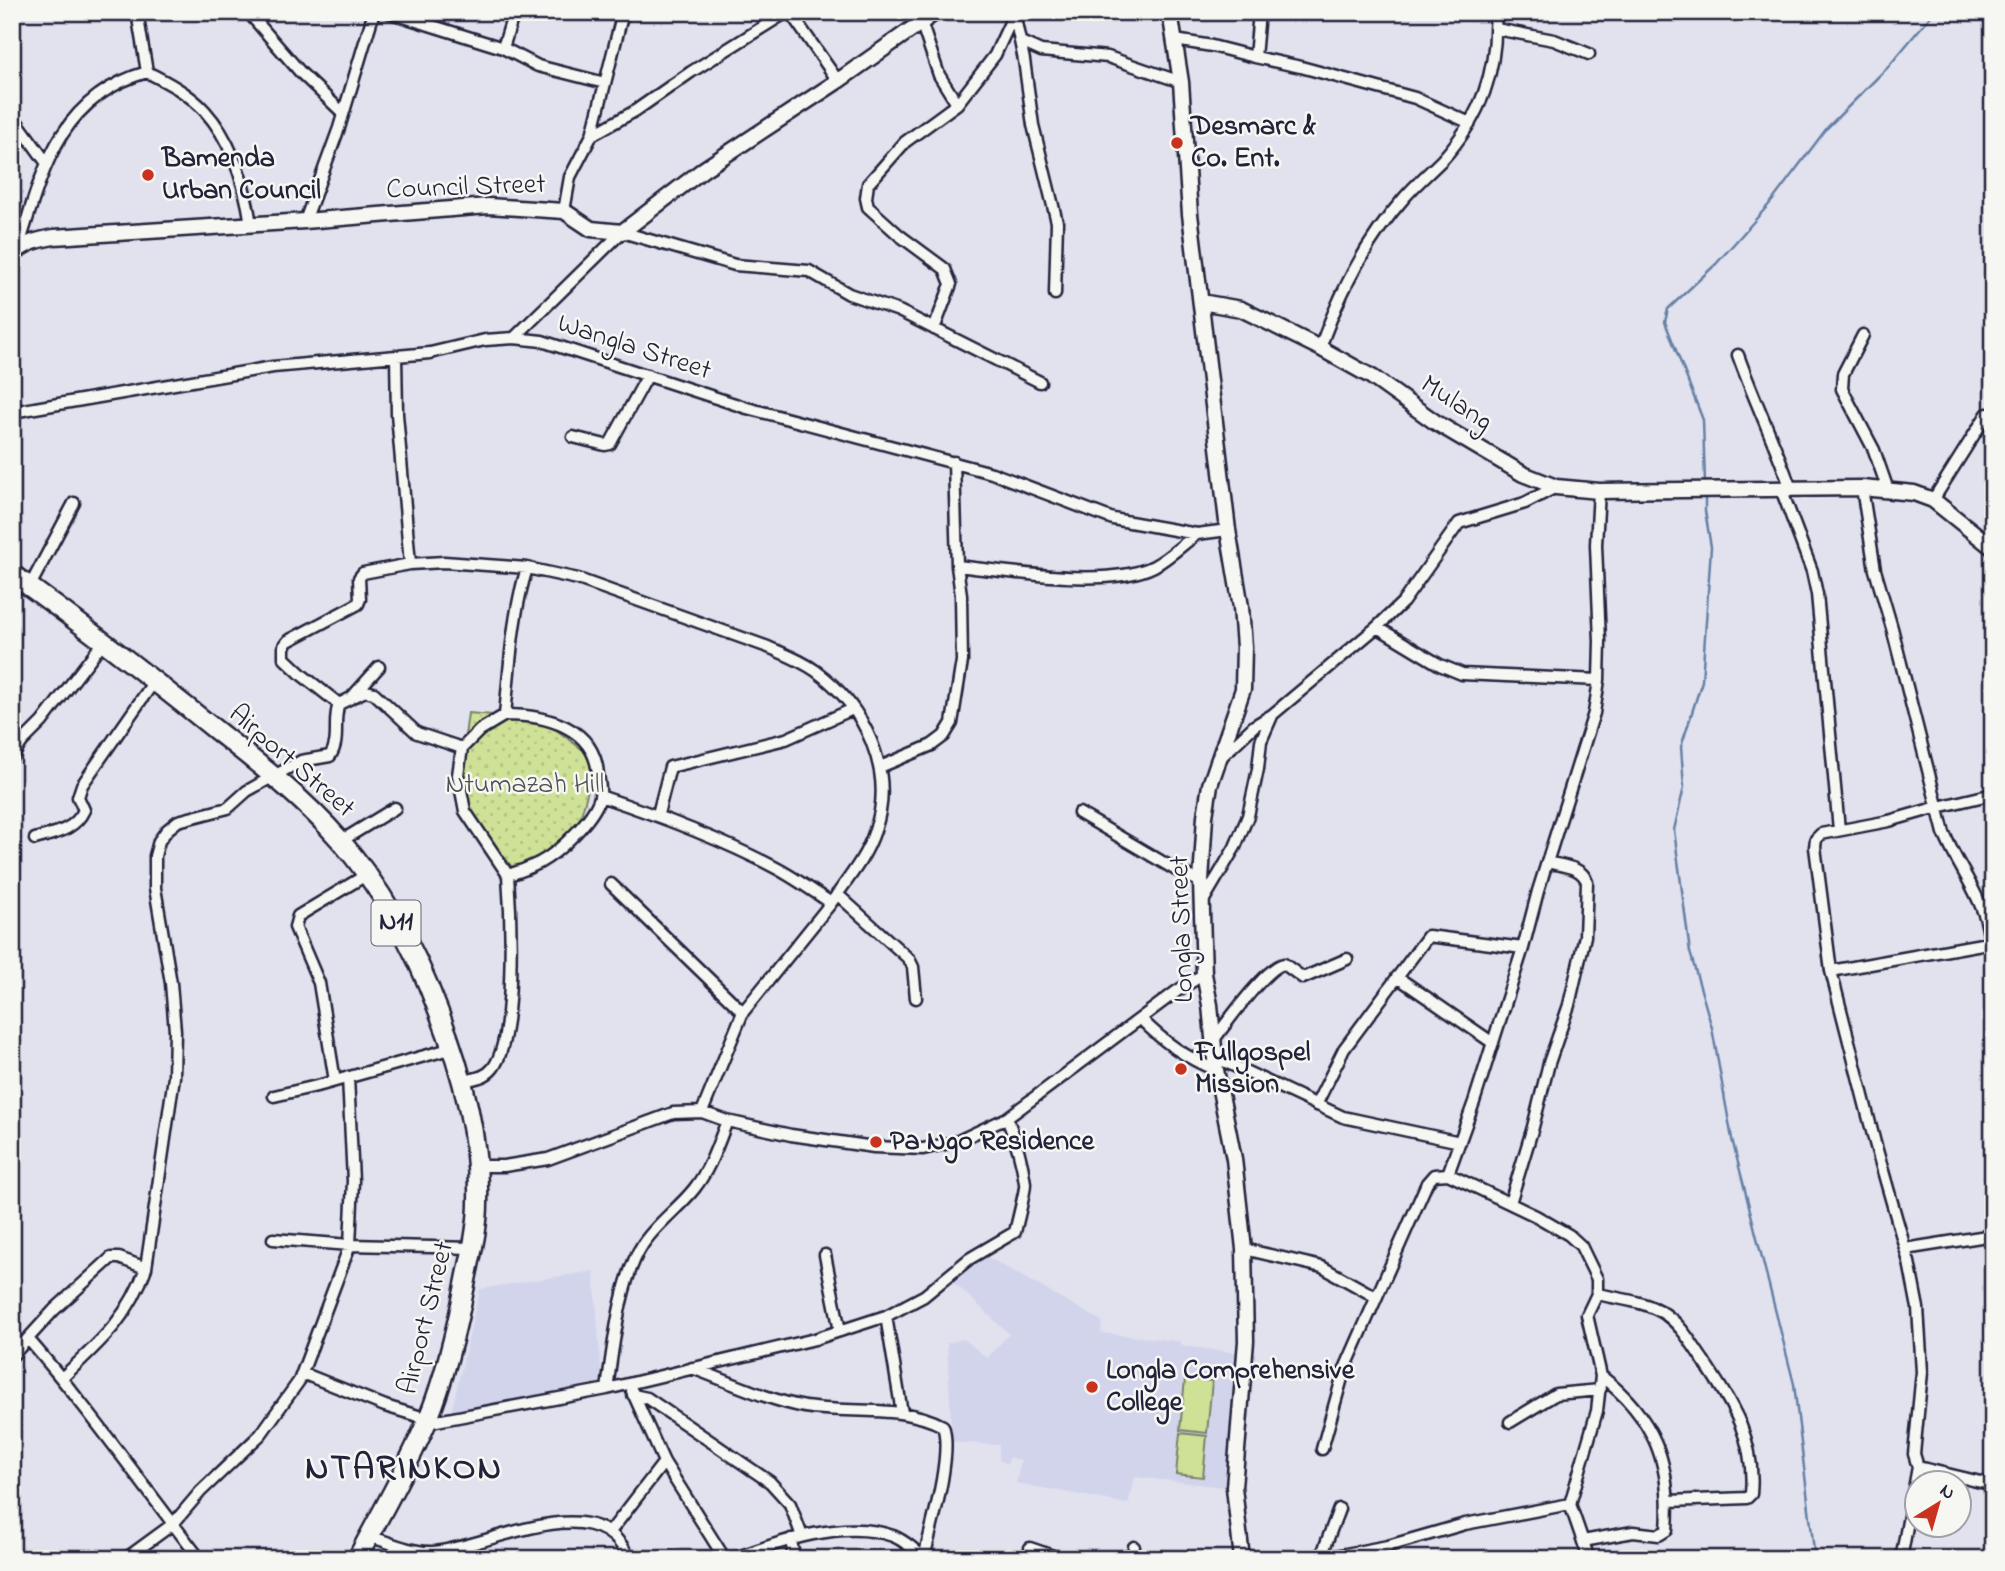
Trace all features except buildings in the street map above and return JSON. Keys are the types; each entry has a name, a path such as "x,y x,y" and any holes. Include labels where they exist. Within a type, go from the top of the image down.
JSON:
{"highway":[{"name":"Airport Street","path":"12,574 155,680 274,775 309,807 341,841 366,875 408,941 424,973 464,1081 477,1166 478,1204 473,1248 457,1328 426,1421"},
{"name":"N11","path":"357,1559 426,1421"}],"main road":[{"path":"622,232 704,169 838,81 936,12"},
{"name":"Longla Street","path":"1170,12 1181,82 1190,214 1244,647 1243,684 1210,785 1205,816 1202,882 1204,974 1210,1005 1215,1064 1234,1159 1244,1249 1246,1341 1234,1487 1242,1559"},
{"name":"Council Street","path":"15,253 34,240 54,237 488,206 564,211 591,229 622,232"},
{"name":"Mulang","path":"1202,302 1241,309 1320,348 1372,377 1436,422 1523,474 1556,487 1599,491 1862,488 1914,493 1933,500"},
{"path":"1933,500 1993,548"}],"street":[{"path":"137,12 147,72"},
{"path":"248,12 301,72 343,113"},
{"path":"305,221 343,113 374,12"},
{"path":"388,12 503,48 538,66 606,83"},
{"path":"503,48 514,12"},
{"path":"564,211 570,177 592,135 623,12"},
{"path":"592,135 635,111 691,72 788,12 838,81"},
{"path":"1255,57 1259,12"},
{"path":"1320,348 1330,319 1358,263 1403,199 1443,158 1470,123 1483,98 1492,61 1495,12"},
{"path":"1014,13 1033,125 1057,222 1055,294"},
{"path":"934,329 951,284 945,269 899,235 868,207 868,184 905,142 957,104 995,55 1014,13"},
{"path":"921,22 939,75 957,104"},
{"path":"1496,29 1553,40 1589,54"},
{"path":"1175,40 1301,66 1416,98 1470,123"},
{"path":"1020,42 1041,51 1108,57 1181,82"},
{"path":"1024,60 1041,51"},
{"path":"15,253 46,162 72,117 94,97 124,78 147,72 172,85 205,110 223,136 246,191 251,224"},
{"path":"12,115 46,162"},
{"path":"514,338 622,232 734,265 809,271 849,294 899,311 965,342 1040,382"},
{"path":"1863,335 1843,374 1842,389 1874,450 1888,490"},
{"name":"Wangla Street","path":"12,412 273,367 430,353 485,340 514,338 542,341 747,408 992,473 1113,519 1197,534 1228,530"},
{"path":"1738,355 1773,438 1817,594 1839,830"},
{"path":"397,356 397,414 410,564"},
{"path":"573,437 610,444 648,375"},
{"path":"1933,500 1987,414"},
{"path":"880,766 932,745 944,736 952,723 962,661 954,462"},
{"path":"1219,758 1254,726 1272,715 1377,628 1403,602 1459,523 1525,503 1556,487"},
{"path":"1862,488 1875,570 1938,807 1948,843 1984,914 1992,942 1993,969"},
{"path":"1448,1174 1493,1043 1594,713 1599,680 1600,641 1596,545 1599,491"},
{"path":"30,586 74,503"},
{"path":"957,566 1087,578 1137,572 1153,566 1197,534"},
{"path":"339,704 284,658 288,641 358,604 359,578 363,573 410,564 467,562 527,568 578,579 704,622 794,658 823,677 853,709 872,741 880,766 881,799 877,827 869,847 834,899 743,1012 702,1112"},
{"path":"505,715 513,627 527,568"},
{"path":"1377,628 1440,665 1462,674 1599,680"},
{"path":"12,757 103,642"},
{"path":"351,698 379,667"},
{"path":"35,839 69,828 80,819 84,810 78,797 82,785 155,680"},
{"path":"62,1378 118,1323 140,1286 146,1268 174,1077 175,1031 171,983 155,888 155,856 167,830 178,821 228,807 247,791 301,761 330,756 336,743 335,714 339,704 365,691 374,693 417,733 462,748"},
{"path":"658,814 670,767 786,739 853,709"},
{"path":"464,1081 485,1076 500,1056 507,1020 512,931 509,875 465,811 458,775 462,748 480,730 505,715 542,717 565,726 580,736 597,760 600,796 590,814 569,840 540,863 509,875"},
{"path":"1202,904 1235,847 1248,816 1261,741 1272,715"},
{"path":"1901,1559 1919,1466 1914,1454 1922,1372 1918,1308 1905,1249 1831,971 1815,847 1816,839 1821,834 1889,821 1993,794"},
{"path":"600,796 658,814 777,868 834,899 909,959 913,967 916,998"},
{"path":"341,841 395,808"},
{"path":"1079,813 1176,870 1202,882"},
{"path":"1510,1203 1549,1063 1569,1005 1585,936 1585,875 1580,871 1548,862"},
{"path":"335,1081 318,983 295,927 296,920 298,916 366,875"},
{"path":"611,884 743,1012"},
{"path":"1316,1105 1344,1049 1428,936 1523,948"},
{"path":"1831,971 1992,942"},
{"path":"1213,1041 1247,997 1276,966 1284,964 1307,978 1347,959"},
{"path":"477,1166 513,1165 548,1159 673,1113 702,1112 727,1121 791,1135 898,1150 923,1149 958,1141 1007,1118 1204,974"},
{"path":"1397,977 1493,1043"},
{"path":"1141,1019 1186,1057 1215,1064 1343,1117 1460,1142"},
{"path":"274,1096 453,1048"},
{"path":"125,1559 173,1524 201,1491 261,1434 285,1403 302,1373 350,1245 354,1181 348,1077"},
{"path":"302,1373 426,1421 607,1389 815,1339 886,1317 924,1296 968,1259 1015,1231 1026,1185 1021,1168 1021,1151 1007,1118"},
{"path":"607,1389 614,1338 633,1262 643,1243 695,1188 708,1168 727,1121"},
{"path":"1322,1449 1344,1371 1430,1178 1448,1174 1569,1235 1581,1246 1597,1279 1597,1294 1587,1315 1601,1376 1600,1390 1593,1428 1570,1504 1589,1559"},
{"path":"1905,1249 1993,1235"},
{"path":"272,1239 350,1245 473,1248"},
{"path":"1244,1249 1322,1267 1376,1297"},
{"path":"825,1255 840,1331"},
{"path":"12,1356 54,1310 111,1258 119,1258 146,1268"},
{"path":"1597,1294 1643,1303 1664,1314 1682,1329 1737,1415 1746,1438 1752,1474 1751,1494 1747,1498 1669,1501"},
{"path":"886,1317 902,1413"},
{"path":"29,1340 62,1378 201,1559"},
{"path":"692,1368 791,1404 848,1411 902,1413 940,1424 945,1433 946,1449 938,1499 924,1558 891,1535 851,1530 797,1538 732,1559"},
{"path":"1583,1541 1633,1532 1659,1535 1667,1530 1669,1501 1658,1445 1633,1404 1601,1376"},
{"path":"629,1384 664,1462 725,1559"},
{"path":"1510,1422 1556,1394 1600,1390"},
{"path":"633,1395 647,1398 770,1482 790,1504 797,1538 794,1559"},
{"path":"610,1532 664,1462"},
{"path":"1919,1466 1993,1485"},
{"path":"1320,1558 1388,1546 1465,1524 1570,1504"},
{"path":"1320,1558 1339,1509"},
{"path":"369,1536 433,1556 516,1529 554,1523 583,1524 610,1532 623,1545 629,1559"},
{"path":"1988,1559 1993,1546"},
{"path":"460,1559 467,1547"},
{"path":"1133,1547 1133,1559"},
{"path":"1030,1548 1062,1559"}],"shaded area":[{"name":"Longla Comprehensive College","path":"982,1254 1102,1321 1101,1333 1179,1341 1182,1346 1239,1353 1224,1487 1135,1477 1128,1504 1016,1483 1021,1461 1010,1457 1007,1464 999,1460 999,1445 952,1442 947,1343 964,1339 987,1358 1009,1334 951,1280 977,1262"},
{"path":"594,1271 602,1386 451,1413 480,1289"}],"green space":[{"name":"Ntumazah Hill","path":"468,713 542,719 596,760 577,831 539,862 516,872 466,808 460,774"},
{"path":"1185,1379 1212,1381 1207,1433 1180,1430"},
{"path":"1180,1433 1207,1436 1203,1477 1176,1474"}],"waterway":[{"path":"1705,483 1703,420 1665,322 1668,309 1716,264 1772,201 1827,128 1888,67 1934,12"},
{"path":"1705,494 1711,547 1702,681 1681,747 1684,787 1674,830 1690,952 1712,1028 1732,1139 1794,1384 1815,1559"}],"place":[{"name":"Desmarc & Co. Ent.","path":"1177,143"},
{"name":"Bamenda Urban Council","path":"148,175"},
{"name":"Fullgospel Mission","path":"1181,1069"},
{"name":"Pa Ngo Residence","path":"876,1142"},
{"name":"Longla Comprehensive College","path":"1092,1387"}],"district":[{"name":"NTARINKON","path":"404,1469"}]}
